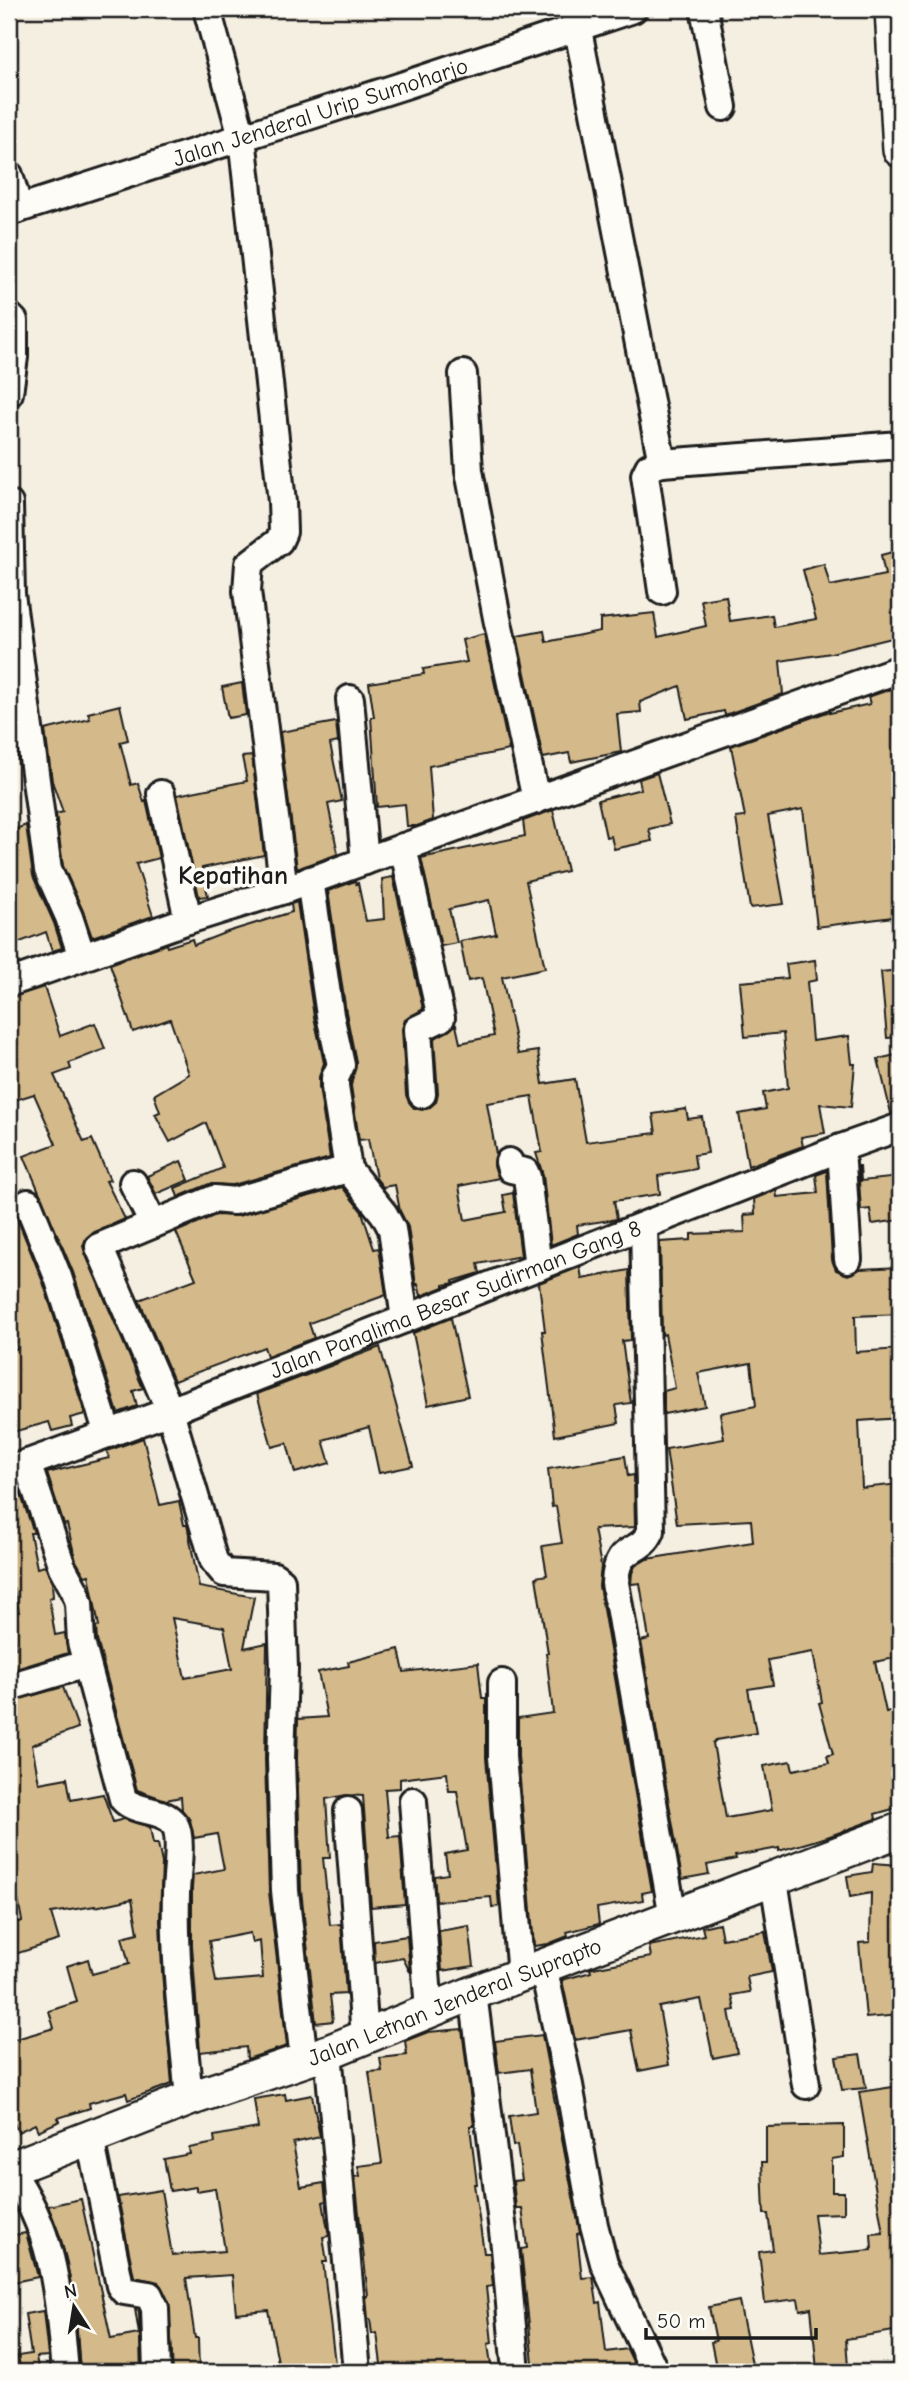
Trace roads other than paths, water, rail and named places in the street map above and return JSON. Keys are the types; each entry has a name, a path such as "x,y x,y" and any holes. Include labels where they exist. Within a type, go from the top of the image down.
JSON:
{"main road":[{"path":"892,9 900,150"},
{"name":"Jalan Letnan Jenderal Suprapto","path":"9,2169 189,2099 316,2056 532,1970 900,1830"}],"street":[{"path":"207,9 242,137 282,502 283,532 279,541 249,564 247,591 284,890"},
{"name":"Jalan Jenderal Urip Sumoharjo","path":"14,210 242,137 576,18 633,9"},
{"path":"704,9 723,107"},
{"path":"576,18 662,463"},
{"path":"9,175 14,210"},
{"path":"9,316 14,321 14,357 9,393"},
{"path":"463,374 469,471 536,800"},
{"path":"662,591 645,475 649,467 662,463 900,446"},
{"path":"9,503 11,594 48,870 69,917 82,957"},
{"path":"9,983 188,920 284,890 900,669"},
{"path":"350,699 365,861"},
{"path":"162,794 188,920"},
{"path":"403,847 441,1018 418,1029 422,1094"},
{"path":"310,880 330,1015 341,1065 335,1078 335,1087 348,1169 384,1214 392,1229 405,1319"},
{"name":"Jalan Panglima Besar Sudirman Gang 8","path":"18,1467 900,1127"},
{"path":"841,1148 848,1259"},
{"path":"509,1162 511,1169 525,1172 527,1177 538,1267"},
{"path":"348,1169 234,1200 214,1199 99,1247 170,1410 214,1560 224,1573 230,1575 274,1576 281,1581 284,1669 281,1759 285,1891 316,2056 357,2372"},
{"path":"133,1183 153,1224"},
{"path":"28,1203 58,1277 108,1434"},
{"path":"644,1226 651,1531 648,1538 621,1556 615,1566 615,1583 673,1917"},
{"path":"18,1467 75,1591 79,1604 81,1642 122,1799 132,1806 162,1815 170,1820 177,1831 176,1898 189,2099"},
{"path":"9,1687 86,1664"},
{"path":"502,1683 502,1757 532,1970 569,2085 594,2225 604,2263 655,2372"},
{"path":"413,1801 429,2011"},
{"path":"348,1811 365,2037"},
{"path":"774,1880 806,2085"},
{"path":"473,1993 505,2247 516,2372"},
{"path":"90,2138 120,2286 124,2291 149,2295 155,2308 157,2372"},
{"path":"9,2169 30,2203 50,2252 59,2305 65,2372"}],"district":[{"name":"Kepatihan","path":"233,876"}]}
